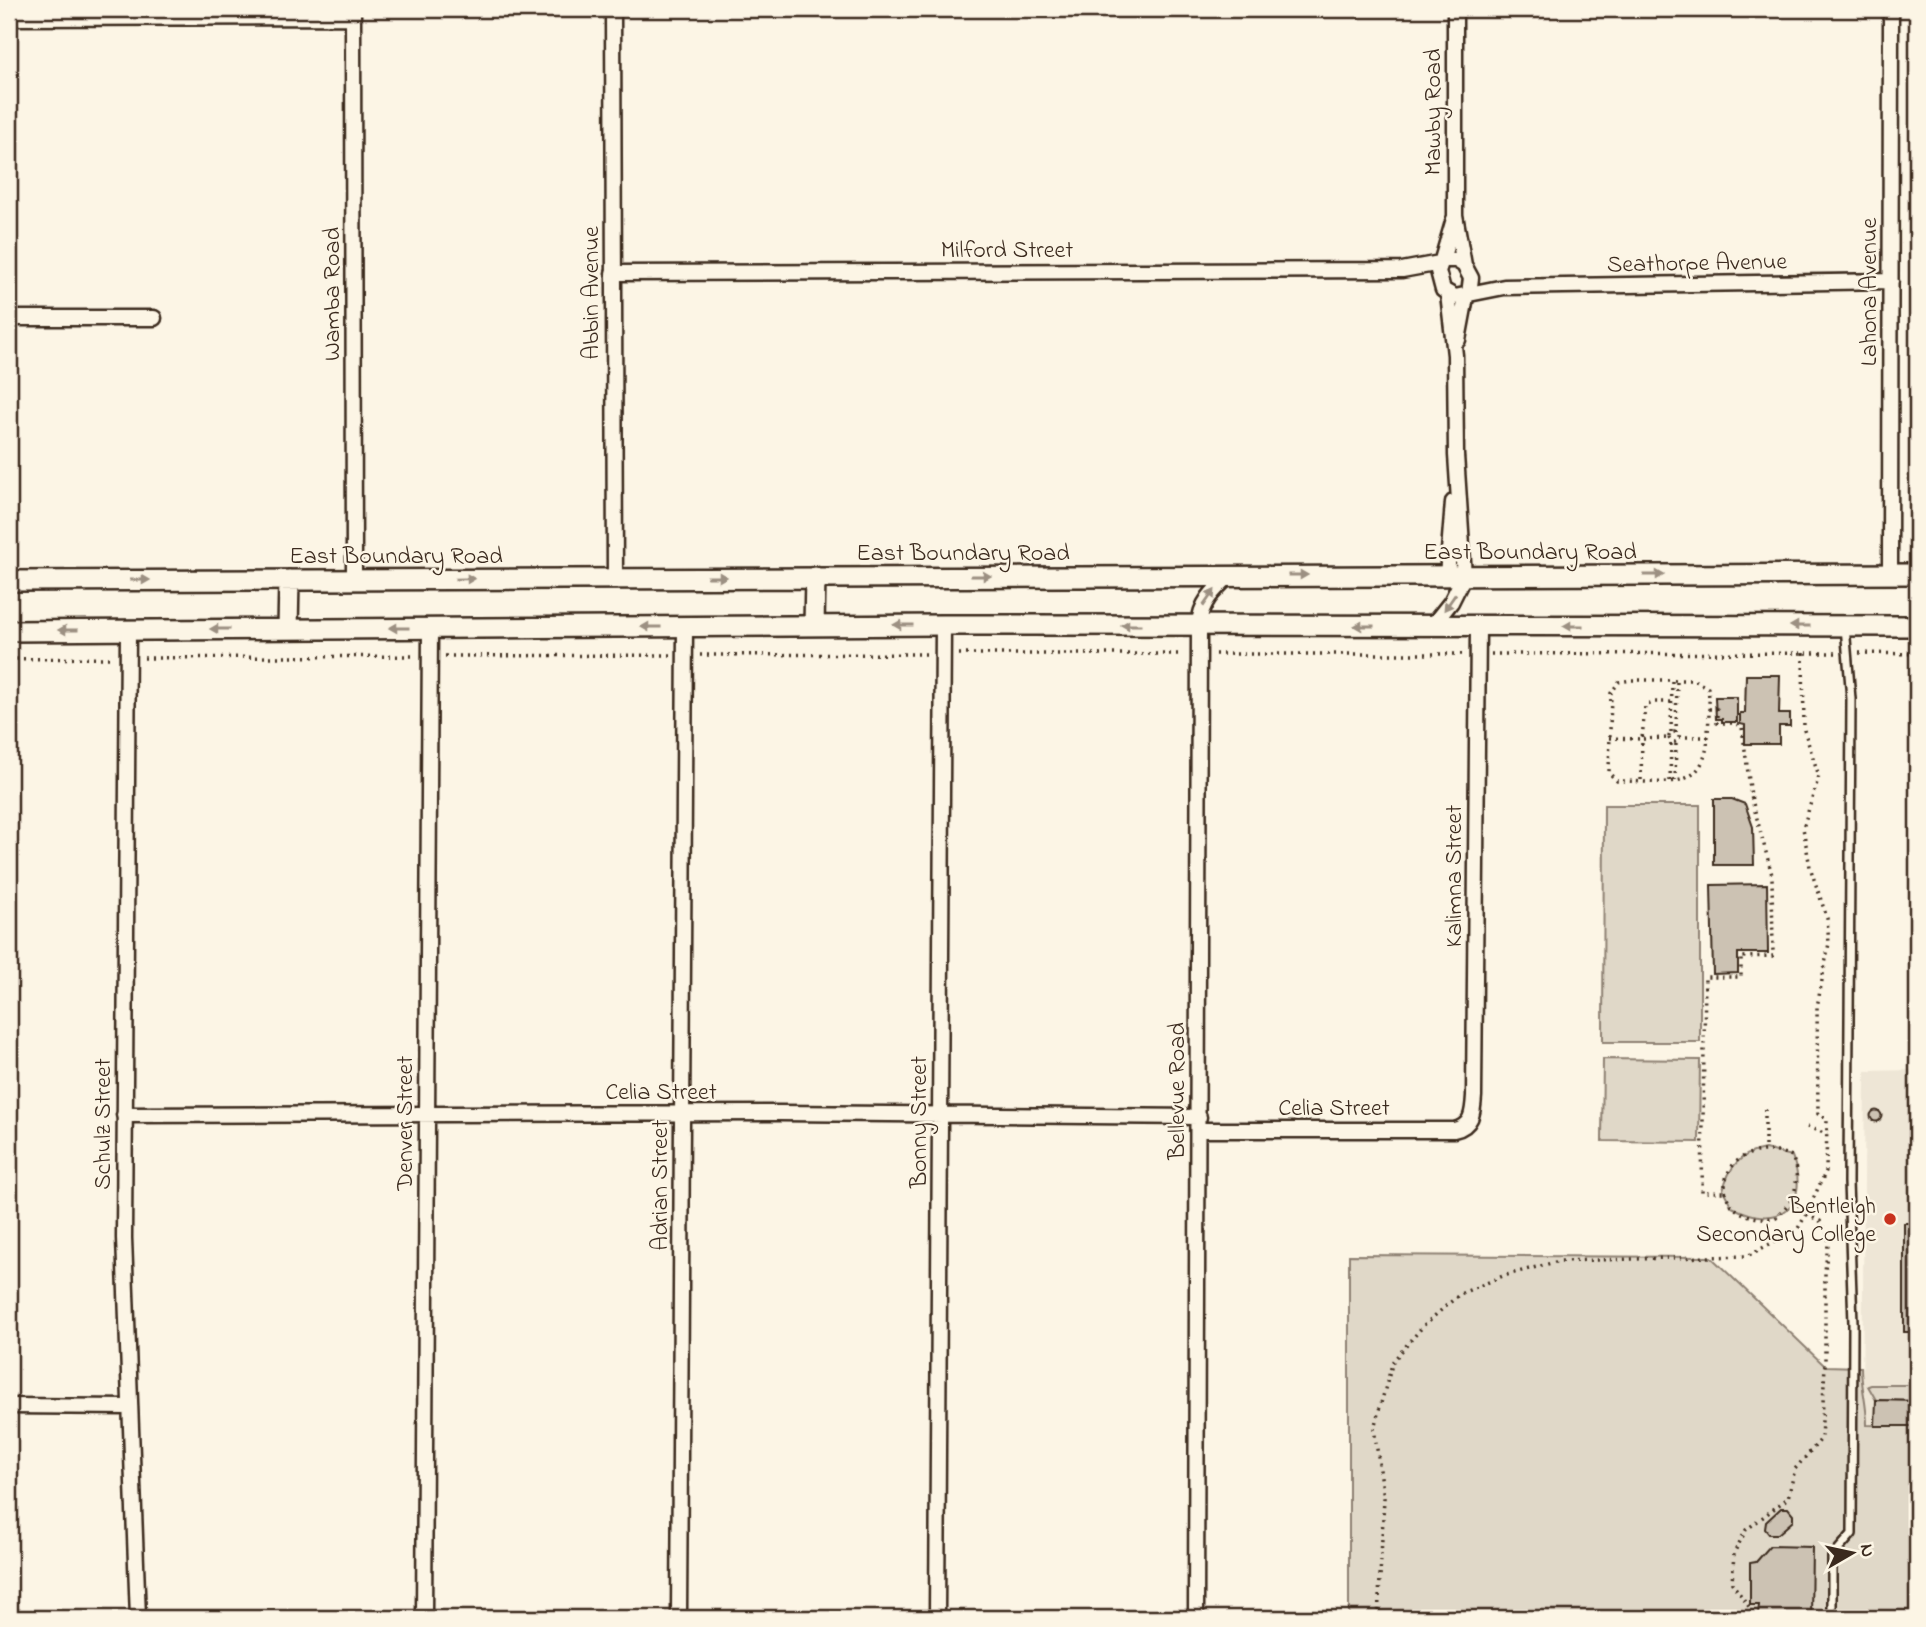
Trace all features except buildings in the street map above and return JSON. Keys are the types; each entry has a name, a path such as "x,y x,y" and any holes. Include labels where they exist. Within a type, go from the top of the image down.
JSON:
{"main road":[{"name":"East Boundary Road","path":"9,581 1230,575 1906,576"},
{"path":"814,626 815,577"},
{"path":"288,629 289,580"},
{"path":"9,631 943,625 1917,626"}],"street":[{"name":"Abbin Avenue","path":"613,9 615,578"},
{"name":"Mawby Road","path":"1455,9 1455,215 1467,270 1467,295"},
{"name":"Lahona Avenue","path":"1891,9 1891,281 1906,576"},
{"path":"9,18 353,13"},
{"name":"Wamba Road","path":"353,13 354,580"},
{"name":"Mawby Road","path":"1439,281 1441,262 1455,215"},
{"name":"Seathorpe Avenue","path":"1441,262 1449,259 1504,287"},
{"name":"Milford Street","path":"613,273 1402,270 1441,262"},
{"name":"Milford Street","path":"1402,270 1439,281"},
{"path":"1432,626 1451,602 1455,576 1455,355 1448,294 1439,281"},
{"name":"Seathorpe Avenue","path":"1448,294 1467,295 1504,287 1891,281"},
{"path":"1455,355 1467,295"},
{"path":"9,318 154,318"},
{"name":"Bellevue Road","path":"1196,1618 1199,625 1200,611 1213,591 1230,575"},
{"name":"Bonny Street","path":"937,1618 943,625"},
{"name":"Adrian Street","path":"679,1618 685,626"},
{"name":"Kalimna Street","path":"1468,1124 1474,1096 1478,627"},
{"name":"Denver Street","path":"424,1618 430,628"},
{"name":"Schulz Street","path":"128,629 124,1296 138,1618"},
{"name":"Celia Street","path":"124,1115 940,1114 1448,1130 1468,1124"},
{"path":"9,1406 129,1407"}],"lane":[{"path":"1832,1618 1832,1557 1852,1534 1848,653 1845,626"}],"path":[{"path":"1378,1618 1384,1498 1374,1428 1393,1361 1425,1324 1460,1294 1503,1276 1559,1261 1747,1256 1797,1230 1826,1171 1828,1119 1818,1114 1817,1007 1829,943 1827,918 1810,867 1803,828 1819,775 1804,730 1803,653"},
{"path":"9,659 943,654 1917,654"},
{"path":"1672,781 1674,680"},
{"path":"1674,680 1705,684 1708,688 1709,709 1706,756 1700,769 1685,780 1617,781 1609,773 1609,738 1615,685 1624,681 1674,680"},
{"path":"1641,781 1645,706 1655,702 1674,702"},
{"path":"1709,709 1717,709 1717,723 1735,723 1742,727 1751,796 1772,875 1773,956 1741,957 1741,977 1705,977 1702,1192 1724,1192"},
{"path":"1609,738 1708,737"},
{"path":"1765,1109 1765,1149"},
{"path":"1807,1127 1827,1135"},
{"path":"1765,1149 1792,1156 1797,1168 1797,1187 1785,1211 1776,1217 1765,1219 1732,1207 1724,1192 1728,1172 1741,1157 1765,1149"},
{"path":"1757,1618 1732,1583 1734,1553 1746,1530 1788,1498 1795,1469 1821,1439 1825,1366 1825,1271 1829,1236 1820,1221 1791,1201"}],"shaded area":[{"path":"1604,805 1700,805 1700,1042 1603,1042"},
{"path":"1603,1059 1700,1060 1699,1142 1602,1141"},
{"name":"Bentleigh Secondary College","path":"1917,1070 1917,1618 1860,1618 1865,1071"},
{"path":"1765,1149 1792,1156 1797,1173 1794,1200 1787,1209 1777,1215 1749,1214 1732,1207 1723,1190 1737,1162 1749,1154"},
{"path":"1349,1255 1711,1257 1825,1366 1861,1367 1867,1425 1917,1426 1917,1618 1349,1618"},
{"path":"1917,1385 1917,1401 1876,1400 1868,1386"}],"place":[{"name":"Bentleigh Secondary College","path":"1890,1219"}]}
